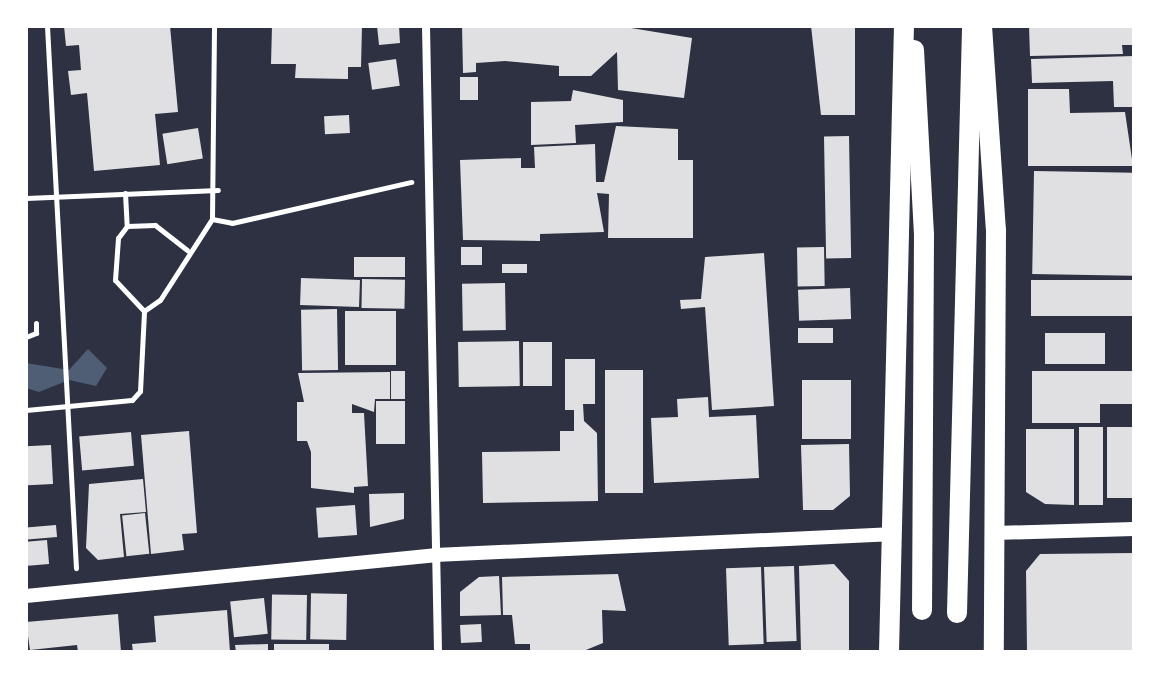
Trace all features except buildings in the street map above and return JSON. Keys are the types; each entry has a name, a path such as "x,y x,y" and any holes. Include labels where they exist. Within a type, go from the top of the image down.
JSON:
{"main road":[{"path":"889,652 904,26"},
{"path":"913,26 924,235 922,610"},
{"path":"957,613 972,26"},
{"path":"982,26 996,230 994,652"}],"street":[{"path":"426,26 438,652"},
{"path":"996,533 1134,529"},
{"path":"26,596 435,555 890,534"}],"path":[{"path":"47,26 62,407 76,568"},
{"path":"144,311 160,300 187,250 212,219 218,190 214,26"},
{"path":"212,219 232,223 411,182"},
{"path":"26,198 218,190"},
{"path":"125,193 127,226 112,266 122,293 144,311"},
{"path":"127,226 167,230 187,250"},
{"path":"26,410 132,400 140,391 144,311"},
{"path":"26,337 36,333 36,323"}],"water":[{"path":"88,349 107,368 96,386 69,380 39,392 26,388 26,363 69,370"}]}
